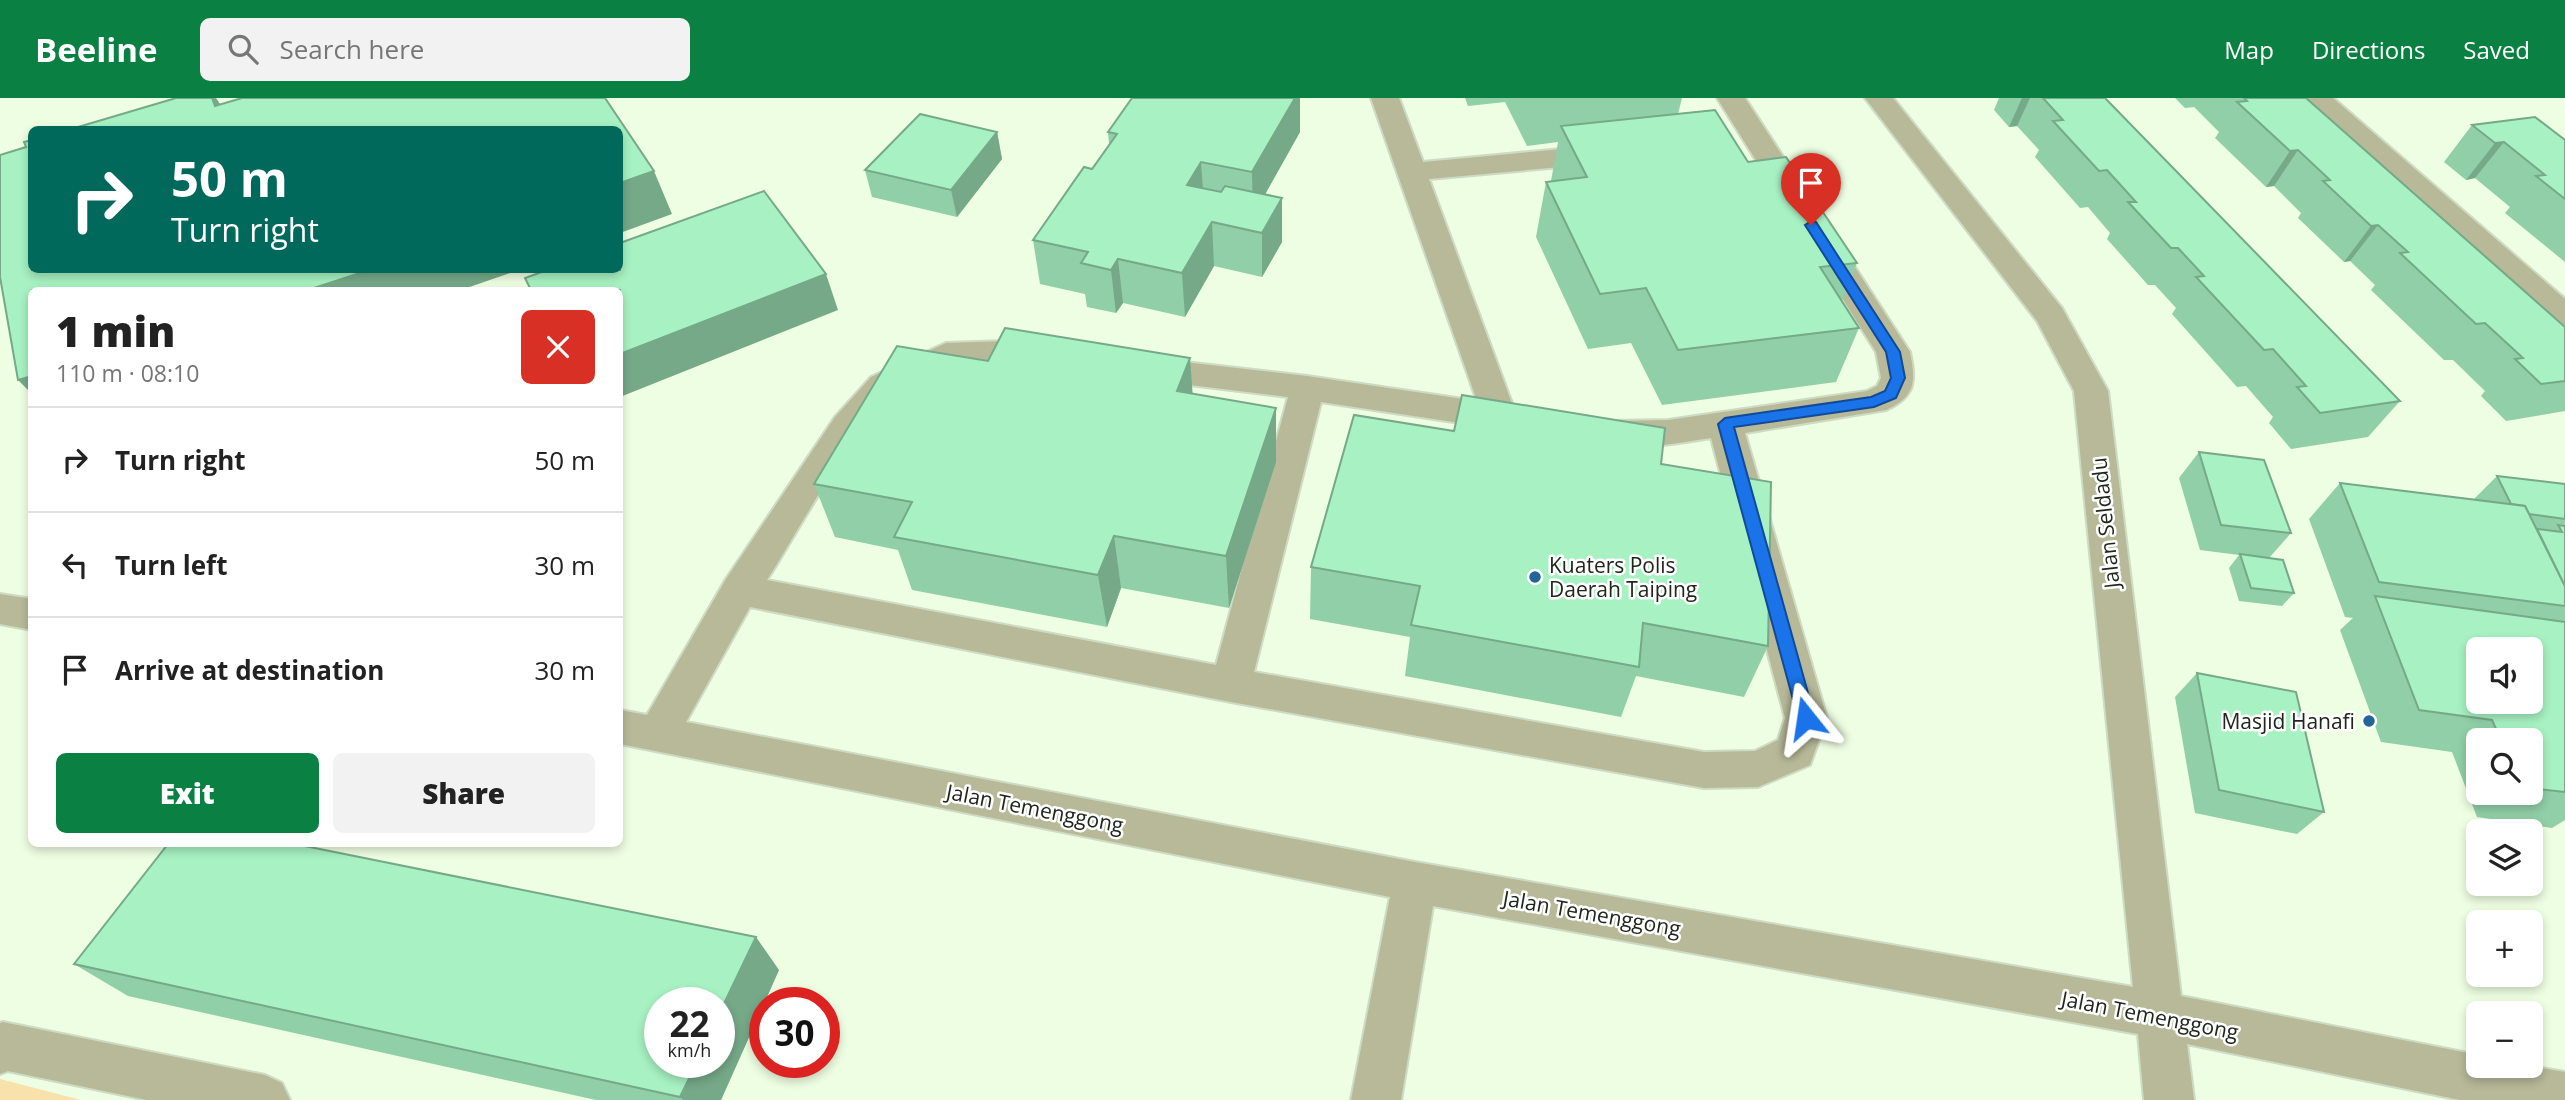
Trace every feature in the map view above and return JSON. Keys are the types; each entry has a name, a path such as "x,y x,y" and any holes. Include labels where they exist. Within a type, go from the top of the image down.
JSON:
{"street":[{"path":"1116,365 1307,388 1513,419 1385,98"},
{"path":"1580,428 1619,433 1668,432 1874,402 1891,394 1898,378 1893,352 1743,141 1731,98"},
{"name":"Jalan Seldadu","path":"1879,98 2051,316 2091,391 2169,1100"},
{"path":"2316,98 2565,316"},
{"path":"1413,172 1633,151"},
{"path":"639,730 740,590 847,426 883,385 946,354 1006,352 1075,360"},
{"path":"1231,685 1307,388"},
{"path":"740,590 1231,685 1704,770 1758,769 1795,752 1806,718 1725,424"},
{"path":"0,609 28,614"},
{"name":"Jalan Temenggong","path":"639,730 1415,882 2159,1015 2565,1097"},
{"path":"1376,1100 1415,882"},
{"path":"0,1050 3,1046 265,1100"}],"shaded area":[{"path":"0,1079 81,1100 0,1100"}],"building":[{"path":"176,98 212,98 215,106 242,98 605,98 654,171 623,182 623,126 82,126"},
{"path":"1132,98 1295,98 1252,172 1201,162 1187,185 1221,192 1225,186 1282,198 1262,233 1212,222 1182,273 1118,259 1111,270 1081,263 1088,252 1033,240 1084,167 1092,169 1117,134 1108,132"},
{"path":"2043,98 2105,98 2400,401 2320,413 2297,387 2306,386 2273,349 2264,350 2196,277 2204,276 2178,248 2171,248 2128,202 2136,202 2107,170 2099,171 2053,121 2063,120"},
{"path":"2244,98 2306,98 2565,327 2565,381 2541,384 2515,359 2523,358 2485,323 2476,324 2400,253 2408,252 2378,225 2371,226 2323,181 2330,180 2298,150 2290,151 2237,102 2247,101"},
{"path":"1715,110 1748,162 1786,157 1857,263 1820,267 1859,328 1678,350 1646,288 1600,294 1546,182 1587,177 1561,126"},
{"path":"920,114 997,132 951,190 865,170"},
{"path":"2535,117 2565,140 2565,199 2536,176 2545,175 2504,142 2495,143 2472,125"},
{"path":"28,141 28,273 360,273 317,287 28,287 28,377 18,380 0,277 0,155 26,147 24,142"},
{"path":"764,191 826,274 623,353 623,287 530,287 525,278 539,273 623,273 623,242"},
{"path":"1005,328 1190,358 1177,391 1276,408 1226,556 1114,536 1098,575 894,537 912,502 814,484 897,346 988,361"},
{"name":"Kuaters Polis Daerah Taiping","path":"1462,395 1665,428 1661,464 1771,482 1768,646 1643,623 1639,667 1411,625 1420,586 1311,567 1354,415 1454,431"},
{"path":"2199,452 2264,460 2291,533 2221,525"},
{"path":"2497,476 2565,484 2565,519 2529,514 2525,506 2511,504"},
{"path":"2340,483 2525,506 2565,586 2565,606 2379,582"},
{"path":"2558,525 2565,526 2565,586 2537,529 2562,532"},
{"path":"2240,554 2283,560 2294,593 2251,588"},
{"path":"2375,596 2565,622 2565,792 2543,789 2543,728 2496,728 2492,720 2419,710"},
{"path":"2197,673 2296,692 2324,812 2219,790"},
{"path":"166,847 310,847 756,937 732,987 644,987 644,1078 689,1078 680,1097 74,964"}],"place":[{"name":"Kuaters Polis Daerah Taiping","path":"1535,577"},
{"name":"Masjid Hanafi","path":"2369,721"}],"route":[{"path":"1806,718 1725,424 1874,402 1891,394 1898,378 1893,352 1811,225"}]}
